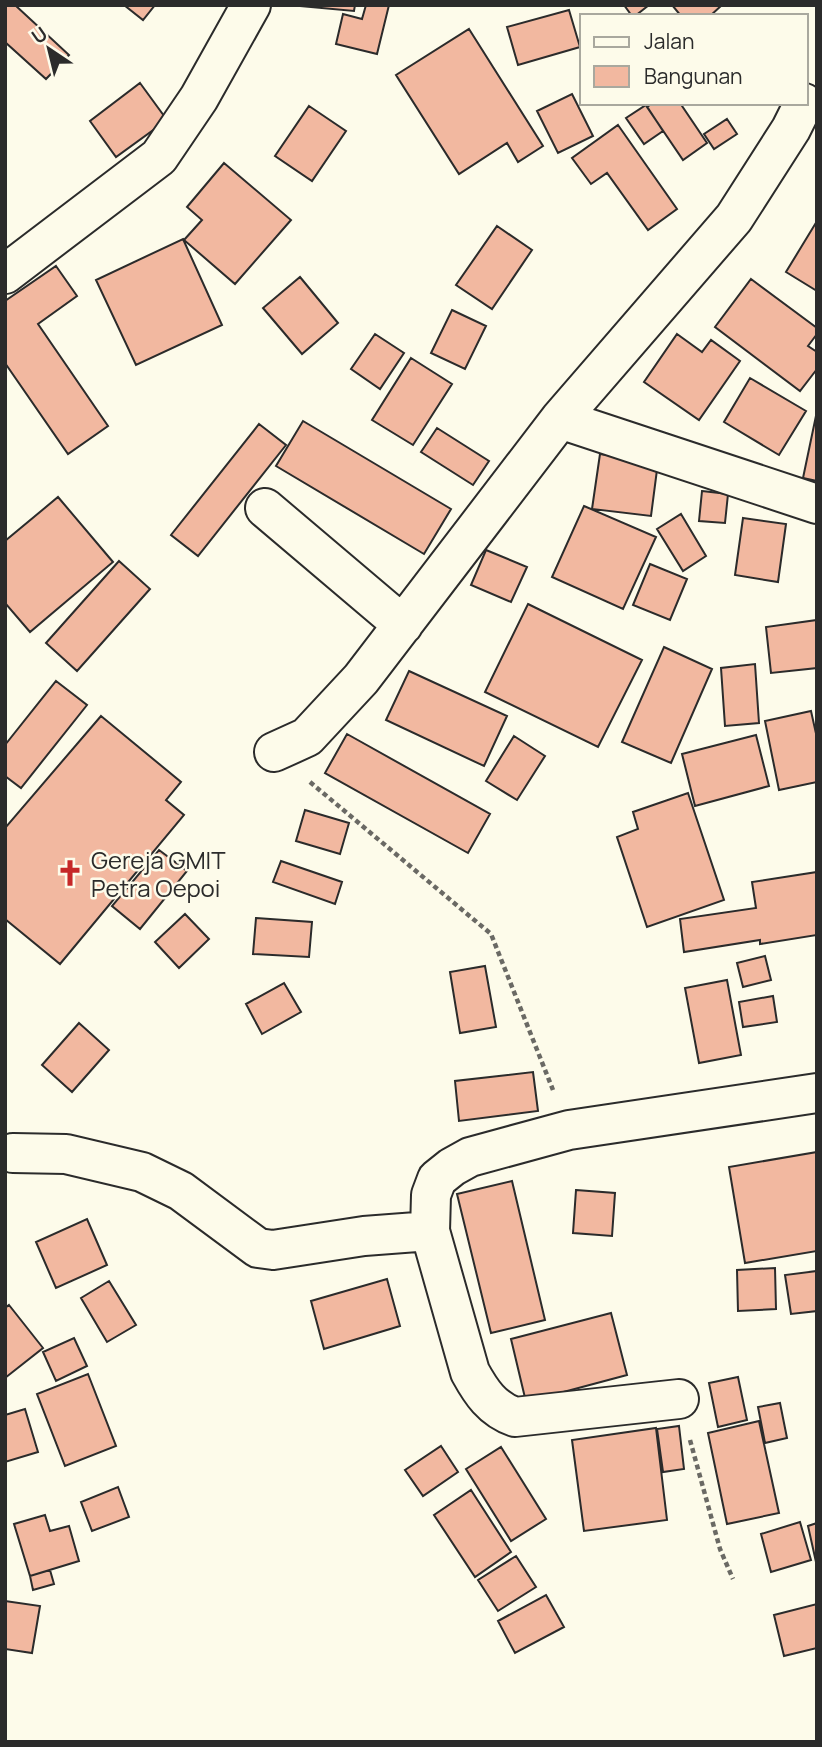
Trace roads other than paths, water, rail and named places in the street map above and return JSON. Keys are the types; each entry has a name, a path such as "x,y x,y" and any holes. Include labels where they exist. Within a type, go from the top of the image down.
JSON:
{"street":[{"path":"5,274 159,157 200,98 251,5"},
{"path":"808,94 817,76"},
{"path":"274,752 307,737 361,679 561,419 734,218 791,130 803,105"},
{"path":"561,419 817,505"},
{"path":"265,508 403,625"},
{"path":"679,1399 514,1417 502,1412 480,1390 470,1372 430,1231 431,1195 437,1179 470,1157 569,1130 817,1093"},
{"path":"13,1153 66,1154 142,1172 181,1191 258,1248 273,1250 364,1236 430,1231"}],"place":[{"name":"Gereja GMIT Petra Oepoi","path":"70,873"}]}
